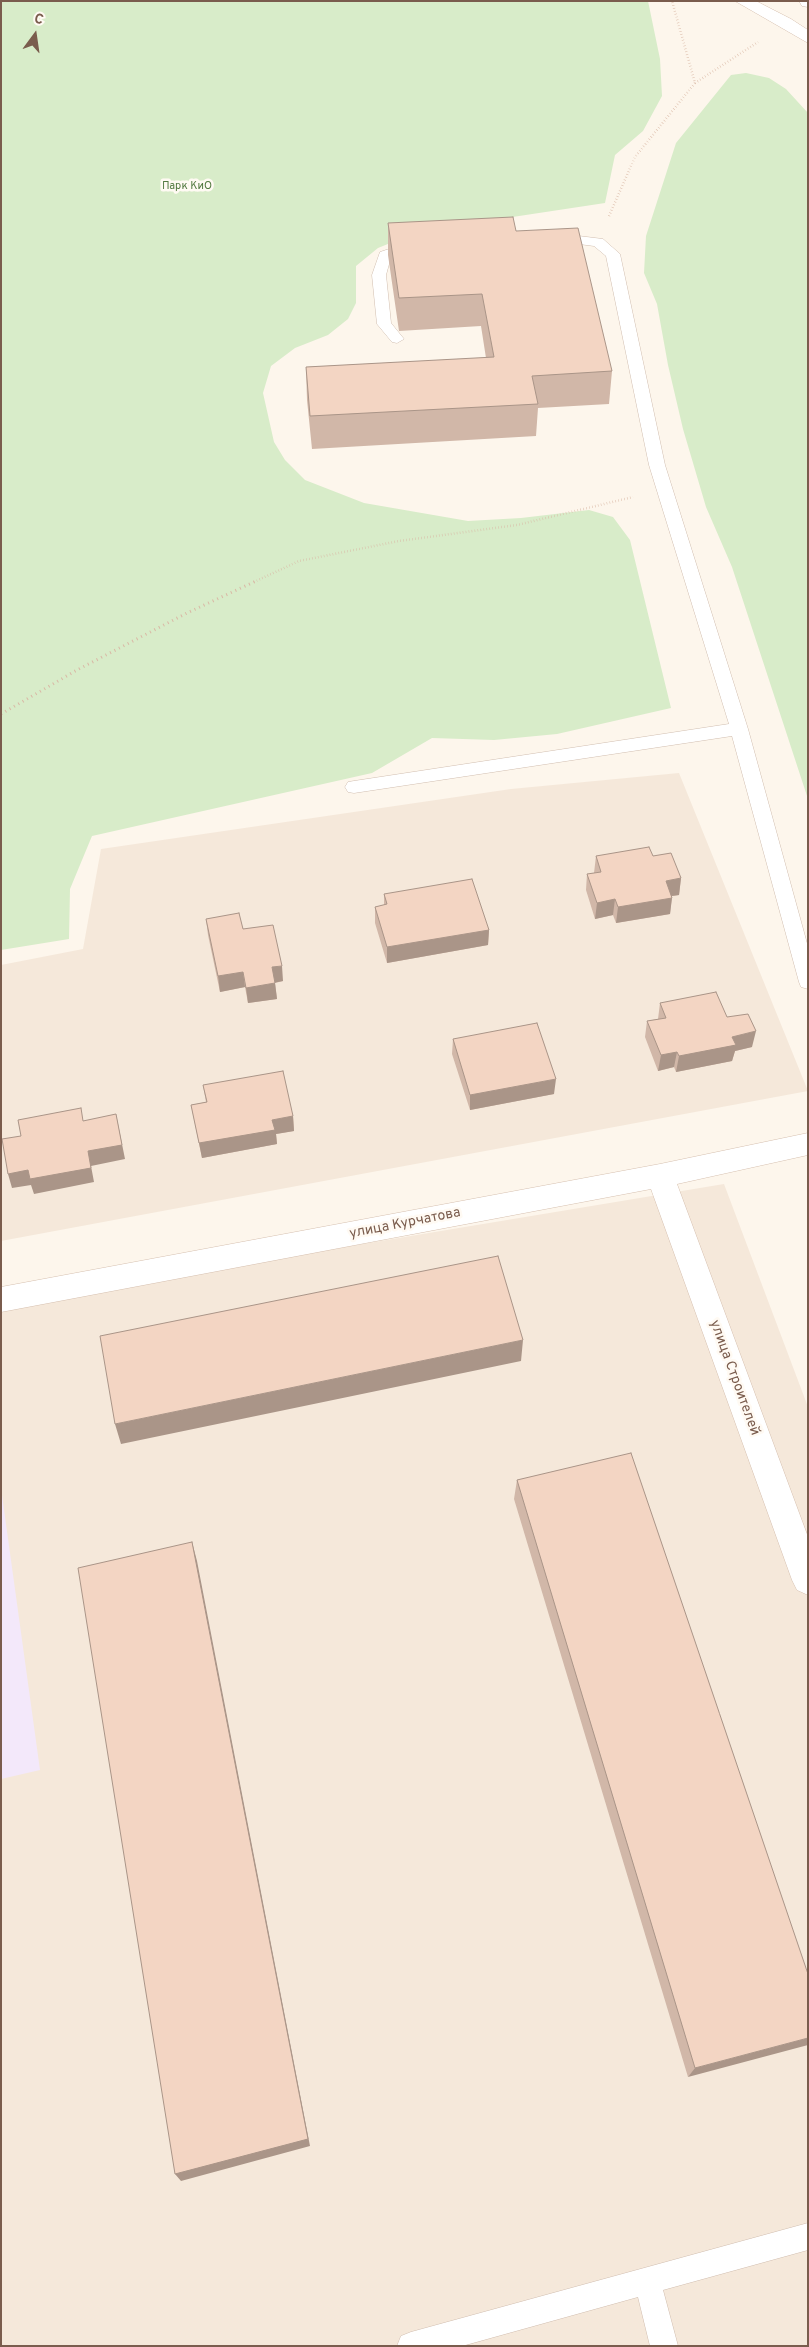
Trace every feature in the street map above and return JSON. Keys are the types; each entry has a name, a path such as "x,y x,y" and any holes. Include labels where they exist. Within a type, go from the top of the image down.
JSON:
{"street":[{"path":"743,1 785,23 808,38"},
{"name":"улица Курчатова","path":"1,1300 660,1176 808,1144"},
{"name":"улица Строителей","path":"660,1176 808,1580"}],"lane":[{"path":"542,237 598,242 613,254 657,465 740,729 808,982"},
{"path":"397,339 384,324 379,275 385,255 423,241"},
{"path":"354,787 740,729"},
{"path":"411,2346 808,2236"},
{"path":"647,2280 664,2346"}],"path":[{"path":"672,1 695,83"},
{"path":"598,242 635,157 695,83 732,61 785,23"},
{"path":"1,714 77,670 187,613 299,561 399,541 517,525 665,489"}],"shaded area":[{"path":"679,773 808,1091 1,1241 1,965 83,949 101,849 511,789"},
{"path":"724,1184 808,1407 808,2346 1,2346 1,1304"},
{"path":"1,1488 40,1770 1,1779"}],"green space":[{"name":"Парк КиО","path":"1,1 648,1 660,59 662,96 643,131 615,155 605,203 420,231 378,248 356,266 356,303 348,319 328,335 295,348 271,366 263,393 274,442 285,460 305,480 364,503 468,521 521,518 589,510 613,517 630,540 671,708 557,734 494,740 432,738 372,773 92,836 70,889 69,939 1,950"},
{"path":"746,73 769,78 786,89 808,113 808,799 732,567 706,507 683,429 668,365 657,304 644,273 646,236 676,143 731,75"}],"building":[{"path":"513,217 516,231 578,228 612,371 532,376 538,404 310,416 306,367 494,357 482,294 399,298 388,223"},
{"path":"649,847 653,856 671,853 681,878 666,881 672,898 618,907 615,899 597,903 587,874 601,872 596,856"},
{"path":"472,879 489,930 387,947 375,907 387,904 384,894"},
{"path":"239,913 243,929 273,925 282,966 272,967 275,983 246,988 243,972 218,976 206,919"},
{"path":"716,992 727,1017 748,1014 756,1031 732,1037 736,1045 679,1056 677,1052 661,1055 647,1021 666,1018 660,1003"},
{"path":"537,1023 556,1079 470,1095 453,1039"},
{"path":"283,1071 293,1116 272,1120 275,1130 199,1143 191,1105 207,1102 203,1085"},
{"path":"81,1108 83,1121 116,1114 122,1145 88,1151 91,1168 30,1179 28,1170 8,1174 2,1139 21,1136 18,1120"},
{"path":"498,1256 523,1340 115,1424 100,1336"},
{"path":"631,1453 808,1974 808,2038 695,2068 517,1480"},
{"path":"192,1542 308,2139 175,2174 78,1568"}]}
